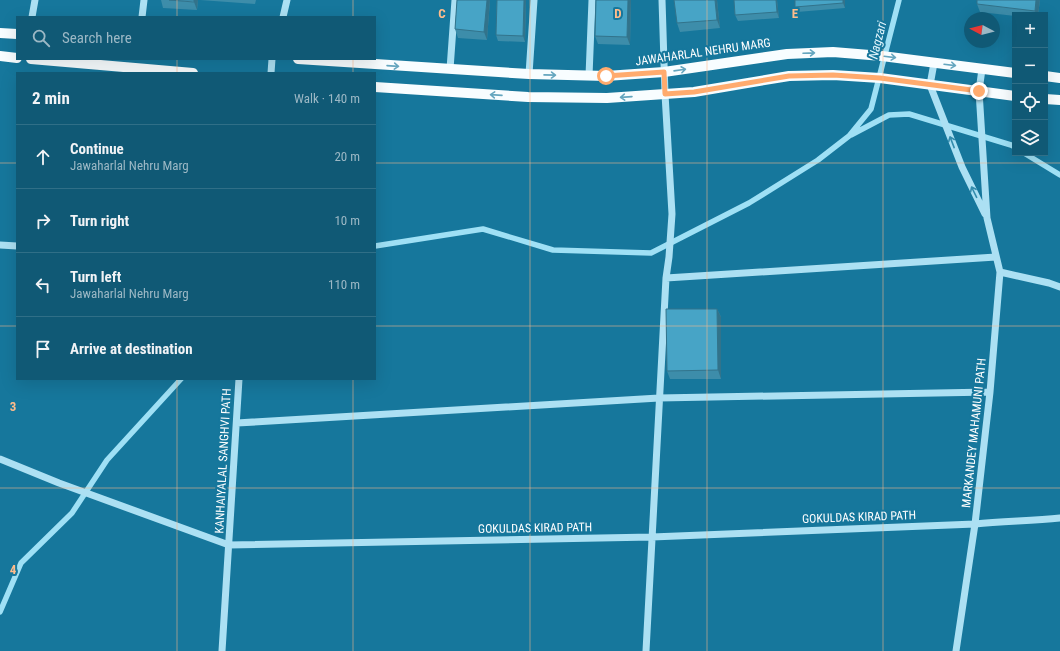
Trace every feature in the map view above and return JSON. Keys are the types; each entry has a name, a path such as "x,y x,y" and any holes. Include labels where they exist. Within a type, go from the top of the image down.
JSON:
{"main road":[{"path":"0,33 16,34"},
{"name":"JAWAHARLAL NEHRU MARG","path":"313,60 529,74 606,76 664,72 787,54 842,53 1012,73"},
{"path":"0,56 16,58"},
{"path":"43,60 181,72"},
{"path":"376,87 528,96 607,98 694,92 789,76 841,75 1012,96"},
{"path":"1048,76 1060,78"},
{"path":"1048,99 1060,100"}],"street":[{"path":"32,16 35,0"},
{"path":"142,16 144,0"},
{"path":"283,16 287,0"},
{"path":"450,69 455,0"},
{"path":"529,74 534,0"},
{"path":"589,76 592,0"},
{"path":"646,651 666,278 672,214 665,94 662,0"},
{"path":"271,72 272,60"},
{"path":"930,85 934,63"},
{"name":"MARKANDEY MAHAMUNI PATH","path":"956,651 975,524 990,392 1000,272 987,218 979,91 982,69"},
{"name":"MARKANDEY MAHAMUNI PATH","path":"930,85 962,167 987,218"},
{"path":"0,245 16,246"},
{"path":"666,278 996,257"},
{"path":"1000,272 1060,287"},
{"name":"KANHAIYALAL SANGHVI PATH","path":"222,651 239,380"},
{"path":"237,423 659,398 990,392"},
{"name":"GOKULDAS KIRAD PATH","path":"0,459 59,483 229,545 652,537 975,524 1007,520 1040,520 1060,518"}],"building":[{"path":"169,0 194,0 194,2"},
{"path":"457,0 487,0 484,32 455,29"},
{"path":"497,0 524,0 523,36 496,35"},
{"path":"596,0 628,0 627,37 595,36"},
{"path":"674,0 715,0 717,20 677,23"},
{"path":"734,0 776,0 777,12 735,15"},
{"path":"795,0 843,0 843,3 795,7"},
{"path":"977,0 1036,0 1035,11 977,4"},
{"path":"666,309 717,309 718,370 667,371"}],"waterway":[{"name":"Nagzari","path":"376,246 483,229 553,250 651,253 749,203 818,160 849,136 871,109 899,0"},
{"path":"851,135 889,115 909,114 1012,146"},
{"path":"1029,156 1060,175"},
{"path":"0,612 21,563 72,513 107,460 180,380"}],"route":[{"path":"606,76 664,72 665,94 694,92 789,76 833,75 880,78 979,91"}]}
